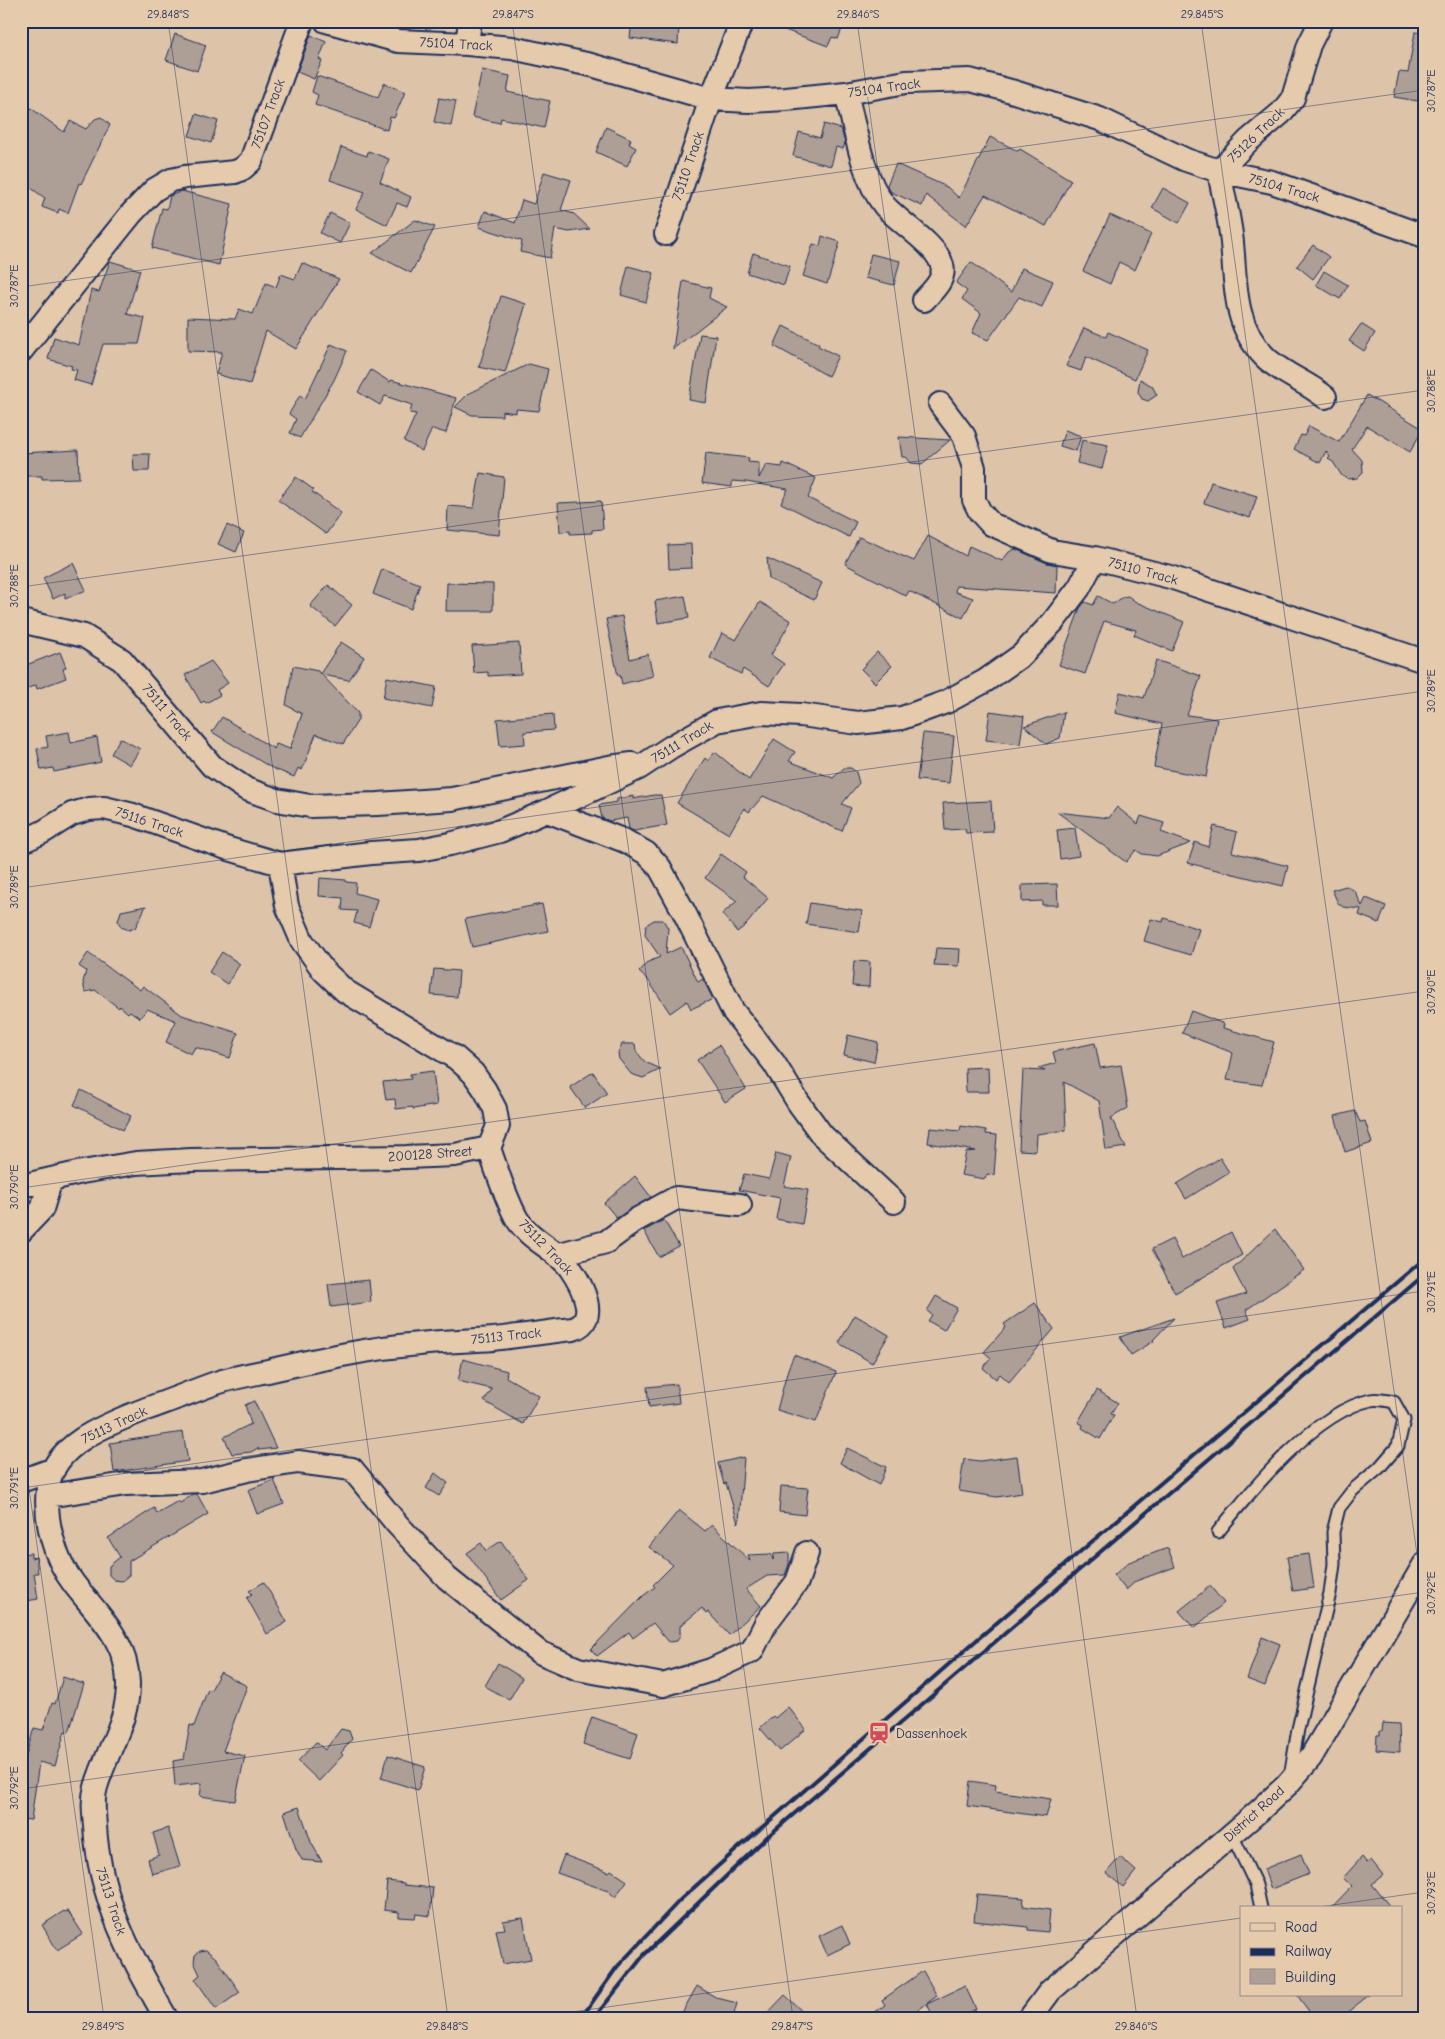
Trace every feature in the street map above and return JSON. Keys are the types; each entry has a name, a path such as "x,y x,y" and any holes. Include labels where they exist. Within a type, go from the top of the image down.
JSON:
{"street":[{"name":"75107 Track","path":"21,350 131,214 154,190 171,180 242,169 251,161 302,21"},
{"name":"75104 Track","path":"326,21 398,41 512,48 591,65 711,99 749,101 846,93 906,82 970,80 1100,119 1160,149 1219,171 1272,182 1424,236"},
{"path":"467,44 470,21"},
{"name":"75110 Track","path":"666,234 711,99 742,21"},
{"name":"75126 Track","path":"1219,171 1248,141 1281,113 1293,98 1309,46 1321,21"},
{"path":"846,93 868,172 884,205 939,258 942,266 941,280 924,300"},
{"path":"1219,171 1232,242 1233,276 1237,306 1247,332 1265,357 1291,375 1312,386 1325,397"},
{"name":"75110 Track","path":"940,404 964,436 974,468 974,500 985,518 992,524 1052,551 1095,558 1170,577 1424,661"},
{"name":"75111 Track","path":"280,864 371,853 419,850 500,831 639,768 670,746 716,721 761,713 802,715 858,723 902,718 946,702 984,681 1022,655 1053,622 1079,588 1095,558"},
{"name":"75111 Track","path":"21,621 84,636 122,660 212,766 246,789 277,800 310,806 452,799 630,763 639,768"},
{"name":"75116 Track","path":"21,842 43,832 72,814 90,809 104,808 133,814 280,864"},
{"path":"547,811 625,841 646,853 660,868 733,1010 774,1063 798,1102 822,1135 894,1202"},
{"name":"200128 Street","path":"21,1186 82,1172 136,1164 455,1155 488,1148 498,1126 495,1109 473,1073 456,1058 345,991 323,970 302,941 287,906 280,864"},
{"name":"75112 Track","path":"488,1148 518,1220 533,1238 569,1267 583,1291 588,1308 587,1319"},
{"path":"21,1231 42,1209 51,1179"},
{"path":"556,1255 606,1242 636,1220 676,1198 740,1205"},
{"name":"75113 Track","path":"166,2018 124,1940 101,1876 93,1807 96,1787 124,1711 128,1682 122,1652 111,1628 73,1582 54,1547 47,1510 48,1484 62,1454 73,1444 122,1419 217,1383 320,1359 418,1344 494,1339 573,1329 580,1327 587,1319"},
{"path":"48,1496 126,1484 202,1481 298,1462 352,1470 397,1524 447,1578 539,1652 578,1669 663,1685 711,1670 752,1651 766,1623 797,1582 807,1553"},
{"path":"21,1481 54,1469"},
{"name":"District Road","path":"1030,2018 1050,1991 1232,1834 1289,1782 1311,1756 1424,1565"}],"lane":[{"path":"1218,1532 1255,1486 1320,1425 1350,1406 1373,1399 1394,1402 1404,1420 1398,1446 1379,1468 1353,1490 1339,1508 1333,1532 1334,1564 1330,1593 1298,1729 1289,1782"},
{"path":"1232,1834 1256,1885 1261,1906"}],"building":[{"path":"632,21 662,21 662,23 679,25 678,44 630,38"},
{"path":"766,21 845,21 838,39 832,37 828,46 766,23"},
{"path":"1415,32 1424,33 1424,102 1394,97 1399,72 1408,73"},
{"path":"175,34 206,45 197,71 166,60"},
{"path":"311,35 326,42 319,59 322,61 314,79 297,72"},
{"path":"482,70 510,76 507,92 550,101 544,128 501,118 500,123 472,117"},
{"path":"317,76 378,97 384,83 405,92 394,118 390,117 387,130 315,105 318,95 312,92"},
{"path":"439,98 456,101 451,126 434,122"},
{"path":"21,101 64,132 70,121 86,129 95,119 101,117 110,125 81,184 79,183 68,213 59,209 58,213 42,207 45,198 21,181"},
{"path":"196,114 218,121 211,143 189,136"},
{"path":"824,124 841,129 845,143 843,149 836,147 831,166 793,156 799,132 820,138"},
{"path":"606,127 631,139 629,144 636,148 627,166 596,152"},
{"path":"990,137 1018,151 1020,149 1071,180 1046,226 985,195 966,226 926,195 922,206 891,192 887,185 896,164 947,187 959,198"},
{"path":"341,147 367,156 368,151 389,159 380,182 411,197 407,207 397,203 387,225 356,209 365,192 330,180"},
{"path":"544,172 571,180 561,210 574,214 590,229 569,232 555,229 550,258 520,252 522,241 479,227 485,211 515,223 522,200 534,204"},
{"path":"1163,188 1190,203 1179,223 1152,208"},
{"path":"182,191 232,204 219,265 152,248 162,208 167,209 170,196"},
{"path":"330,213 350,223 340,243 320,233"},
{"path":"1110,215 1151,234 1135,270 1119,262 1110,284 1083,271"},
{"path":"415,220 435,227 411,273 372,253"},
{"path":"822,236 840,242 827,284 803,276 813,244 820,246"},
{"path":"1313,245 1329,257 1313,279 1297,266"},
{"path":"753,253 790,266 784,285 747,273"},
{"path":"871,254 900,261 894,285 865,278"},
{"path":"110,261 140,270 127,314 145,318 139,344 103,344 91,385 74,380 77,370 71,369 72,366 48,359 54,337 79,345 91,290 99,292"},
{"path":"971,262 1011,292 1022,268 1053,281 1042,307 1019,297 988,340 972,333 981,313 962,299 967,291 956,283"},
{"path":"302,263 339,279 296,349 266,331 250,384 216,374 222,352 188,351 188,317 235,319 239,309 253,314 266,283 276,287 281,274 295,279"},
{"path":"628,266 654,273 646,302 621,295"},
{"path":"1324,271 1348,285 1340,299 1316,285"},
{"path":"683,281 711,288 709,298 727,307 673,349"},
{"path":"501,296 526,304 505,373 479,367"},
{"path":"1361,324 1375,333 1364,351 1349,341"},
{"path":"783,326 838,356 828,376 774,346"},
{"path":"1084,328 1106,337 1108,332 1148,350 1135,379 1086,357 1081,371 1066,366"},
{"path":"700,334 716,336 706,403 689,400"},
{"path":"331,344 347,351 334,380 300,438 290,433 296,419 289,414 300,395 305,399"},
{"path":"529,364 548,369 539,411 516,409 516,413 502,411 502,416 472,415 455,407 468,394"},
{"path":"371,370 390,382 391,380 456,398 446,433 432,429 422,451 404,441 416,414 410,413 412,405 385,396 380,405 358,392"},
{"path":"1140,379 1152,386 1157,395 1148,401 1142,399 1138,392"},
{"path":"1367,395 1423,429 1410,452 1367,426 1352,449 1362,460 1363,472 1357,478 1349,479 1342,476 1333,462 1328,459 1330,457 1326,451 1320,463 1294,449 1301,435 1304,436 1309,426 1339,442"},
{"path":"1065,430 1081,436 1076,451 1060,446"},
{"path":"899,437 950,440 922,464 911,463 906,457 902,457"},
{"path":"1082,440 1108,445 1102,469 1077,463"},
{"path":"78,450 79,478 42,479 42,476 21,476 21,453"},
{"path":"706,453 749,458 748,462 759,463 759,478 766,465 782,467 783,463 816,478 808,498 856,522 849,537 781,503 788,489 732,481 732,487 702,483"},
{"path":"133,454 150,454 149,471 134,471"},
{"path":"480,473 504,477 499,535 447,530 448,506 474,508"},
{"path":"296,477 314,490 312,492 341,513 326,534 278,500"},
{"path":"1211,482 1257,496 1250,518 1204,503"},
{"path":"601,501 603,529 592,530 592,533 570,534 570,531 560,532 558,503"},
{"path":"227,525 244,533 236,552 218,544"},
{"path":"928,536 966,556 969,546 1002,561 1009,552 1015,549 1047,563 1057,565 1056,593 956,586 955,592 973,598 963,618 909,591 906,596 845,564 859,537 914,561"},
{"path":"691,544 692,568 669,569 668,545"},
{"path":"767,558 822,583 814,600 769,579"},
{"path":"73,563 86,590 65,599 65,593 53,599 43,578"},
{"path":"382,569 420,584 411,609 373,594"},
{"path":"447,583 493,584 493,611 446,611"},
{"path":"328,585 352,605 335,626 310,606"},
{"path":"685,596 689,618 658,623 655,601"},
{"path":"1098,596 1113,604 1128,596 1136,602 1184,622 1172,651 1134,635 1136,630 1104,621 1085,674 1059,665 1080,608 1085,602 1093,605"},
{"path":"760,602 791,621 771,655 784,664 769,686 743,669 741,674 710,658 722,633 736,640"},
{"path":"622,616 630,659 648,654 653,676 622,684 620,675 618,676 606,619"},
{"path":"341,642 364,657 349,680 322,675 358,713 358,720 343,744 316,734 302,770 298,768 294,777 270,767 212,732 222,717 274,749 276,744 290,749 302,714 286,705 293,666 318,671 320,674"},
{"path":"519,643 521,674 488,676 488,672 474,673 472,646"},
{"path":"60,652 66,667 63,669 66,678 37,689 36,685 21,691 21,667"},
{"path":"877,652 892,666 875,683 861,669"},
{"path":"1156,660 1201,676 1187,715 1217,719 1206,777 1154,767 1162,724 1115,713 1120,692 1144,698"},
{"path":"211,661 228,683 217,690 220,695 206,703 204,701 201,703 185,675"},
{"path":"387,677 436,687 432,708 383,698"},
{"path":"990,711 1024,716 1020,744 986,740"},
{"path":"1064,712 1060,738 1046,744 1024,726"},
{"path":"553,714 554,730 524,732 525,744 500,746 497,719"},
{"path":"69,732 71,743 97,737 101,762 54,772 53,768 41,770 37,749 48,747 46,736"},
{"path":"923,733 954,736 949,783 917,780"},
{"path":"120,738 140,749 130,765 111,754"},
{"path":"774,739 795,752 789,761 833,778 844,768 851,768 856,772 859,783 842,804 851,808 842,831 763,796 749,812 744,808 729,834 677,803 705,758 708,761 715,752 749,780"},
{"path":"661,795 667,825 634,831 629,829 627,818 610,821 602,818 599,805 617,802 617,799 633,796 633,799"},
{"path":"991,801 993,832 966,833 965,829 945,830 943,803"},
{"path":"1117,807 1138,824 1141,816 1164,823 1161,832 1191,843 1157,856 1142,854 1136,850 1126,862 1057,812 1109,818"},
{"path":"1214,826 1237,832 1232,852 1288,866 1283,886 1188,863 1195,842 1208,847"},
{"path":"1075,828 1079,856 1060,859 1057,830"},
{"path":"721,854 746,872 743,877 768,898 746,925 737,932 722,914 737,901 705,878"},
{"path":"320,878 346,880 346,882 356,883 355,893 377,899 369,927 354,923 357,911 342,910 343,898 319,896"},
{"path":"1057,884 1058,905 1042,905 1042,901 1022,902 1022,885"},
{"path":"1346,886 1355,891 1362,906 1366,898 1386,906 1379,923 1359,915 1361,909 1343,907 1338,903 1332,890"},
{"path":"810,903 862,911 859,932 806,924"},
{"path":"542,904 548,931 472,947 465,919"},
{"path":"146,906 135,928 129,930 121,927 118,921 121,911"},
{"path":"1164,918 1199,929 1191,955 1144,941 1151,919 1163,922"},
{"path":"654,920 663,920 668,928 666,954 681,947 698,982 703,979 713,999 691,1009 687,1001 670,1013 648,980 639,972 648,962 660,957 645,935 646,925"},
{"path":"936,948 960,949 959,966 934,965"},
{"path":"222,952 240,964 227,984 209,972"},
{"path":"88,953 140,990 143,986 182,1015 238,1033 230,1058 195,1047 191,1054 166,1042 176,1021 147,1009 140,1018 130,1011 128,1013 120,1006 119,1008 95,990 85,992 83,982 86,971 79,966"},
{"path":"854,961 870,962 869,987 852,986"},
{"path":"434,969 459,971 457,997 431,995"},
{"path":"1191,1011 1224,1024 1223,1028 1274,1042 1262,1085 1227,1080 1233,1053 1182,1033"},
{"path":"848,1035 878,1042 874,1062 844,1055"},
{"path":"1095,1043 1100,1068 1121,1065 1128,1108 1111,1118 1126,1147 1106,1150 1099,1101 1064,1082 1066,1130 1037,1134 1036,1151 1019,1150 1023,1070 1045,1071 1038,1068 1056,1063 1053,1052"},
{"path":"622,1044 635,1044 636,1051 645,1062 661,1069 643,1078 631,1074 619,1059 618,1053"},
{"path":"719,1045 746,1089 725,1102 697,1060"},
{"path":"988,1067 989,1092 966,1092 965,1068"},
{"path":"433,1071 437,1105 413,1109 413,1107 396,1109 395,1099 386,1100 383,1082 411,1079 410,1074"},
{"path":"593,1072 607,1093 585,1108 570,1087"},
{"path":"81,1090 131,1116 123,1130 74,1105"},
{"path":"1355,1111 1360,1122 1365,1121 1372,1143 1345,1152 1335,1116"},
{"path":"961,1126 986,1130 986,1134 997,1135 994,1175 987,1174 985,1179 961,1175 966,1152 976,1151 928,1143 930,1128 960,1131"},
{"path":"776,1153 791,1157 784,1186 808,1190 802,1224 776,1219 780,1198 739,1190 744,1174 769,1179"},
{"path":"1220,1158 1229,1172 1186,1199 1177,1184"},
{"path":"635,1176 651,1197 617,1218 604,1203"},
{"path":"664,1220 679,1246 659,1257 644,1231"},
{"path":"1275,1229 1304,1270 1246,1310 1250,1319 1226,1328 1217,1303 1246,1294 1233,1269"},
{"path":"1231,1232 1242,1255 1175,1293 1152,1249 1172,1239 1182,1259"},
{"path":"369,1280 371,1302 331,1307 328,1284"},
{"path":"936,1296 957,1308 944,1330 928,1321 932,1315 927,1311"},
{"path":"1035,1303 1054,1329 1009,1382 1000,1374 996,1379 983,1368 991,1358 984,1352 1006,1327 1004,1324"},
{"path":"855,1315 889,1335 872,1363 839,1343"},
{"path":"1174,1318 1154,1341 1131,1355 1120,1337"},
{"path":"794,1355 836,1372 816,1422 777,1410 788,1369"},
{"path":"463,1359 507,1371 506,1377 539,1396 523,1424 484,1401 492,1389 458,1381"},
{"path":"677,1384 679,1403 649,1407 647,1387"},
{"path":"1097,1390 1118,1403 1111,1414 1114,1415 1100,1439 1082,1428 1083,1425 1078,1422"},
{"path":"254,1401 276,1448 259,1450 258,1448 251,1452 232,1454 224,1437 251,1424 245,1405"},
{"path":"183,1432 188,1461 114,1472 110,1443"},
{"path":"847,1448 886,1467 879,1485 840,1463"},
{"path":"1017,1456 1022,1493 997,1497 959,1491 964,1459 980,1461"},
{"path":"744,1457 739,1522 738,1523 718,1463"},
{"path":"435,1473 448,1483 439,1496 426,1488"},
{"path":"274,1480 284,1504 257,1514 248,1490"},
{"path":"781,1486 808,1488 805,1515 779,1512"},
{"path":"197,1494 208,1514 129,1561 129,1575 122,1581 114,1580 109,1575 109,1566 120,1557 108,1538 154,1508 157,1513 178,1501 180,1503"},
{"path":"679,1510 705,1531 712,1525 750,1561 748,1555 771,1554 773,1560 774,1554 789,1553 789,1564 785,1575 767,1576 746,1589 761,1606 729,1635 702,1608 680,1626 680,1635 677,1641 669,1642 653,1623 633,1638 629,1632 597,1656 591,1649 643,1596 655,1587 653,1585 673,1565 649,1547"},
{"path":"501,1541 529,1580 501,1600 467,1553 481,1543 486,1551"},
{"path":"1168,1548 1175,1567 1136,1581 1126,1590 1114,1575 1129,1562"},
{"path":"31,1553 31,1558 36,1557 38,1573 34,1573 38,1599 21,1602 21,1554"},
{"path":"1309,1554 1314,1588 1293,1591 1287,1557"},
{"path":"264,1582 287,1622 267,1634 247,1598 252,1594 249,1591"},
{"path":"1210,1586 1224,1603 1194,1628 1179,1611"},
{"path":"1262,1637 1280,1644 1265,1686 1247,1679"},
{"path":"498,1663 522,1678 509,1700 485,1686"},
{"path":"220,1672 247,1686 223,1751 245,1756 235,1801 200,1796 202,1783 175,1786 173,1761 184,1759 190,1725 194,1726 208,1689 211,1690"},
{"path":"63,1677 84,1684 69,1732 65,1731 55,1766 39,1762 31,1820 21,1819 21,1772 34,1728 43,1730 52,1703 55,1704"},
{"path":"788,1707 806,1729 780,1751 760,1728 773,1716 775,1718"},
{"path":"592,1717 638,1733 630,1759 583,1744"},
{"path":"1383,1723 1399,1724 1400,1752 1376,1750 1377,1735 1380,1735 1380,1731 1382,1731"},
{"path":"341,1729 349,1731 352,1739 341,1753 343,1755 319,1781 298,1761 316,1742 325,1750"},
{"path":"388,1755 425,1767 418,1790 381,1778"},
{"path":"970,1781 996,1785 995,1791 1051,1799 1046,1817 967,1806"},
{"path":"299,1807 311,1842 322,1862 302,1860 296,1849 284,1812"},
{"path":"168,1828 180,1866 152,1874 148,1859 159,1855 153,1833"},
{"path":"1301,1854 1309,1874 1271,1889 1264,1869"},
{"path":"564,1855 609,1872 611,1870 627,1881 615,1897 608,1891 557,1873"},
{"path":"1120,1857 1136,1871 1123,1887 1106,1873"},
{"path":"1362,1857 1367,1863 1371,1860 1383,1875 1372,1884 1389,1906 1333,1906 1352,1886 1343,1878"},
{"path":"387,1881 433,1888 430,1916 416,1914 415,1918 399,1917 399,1912 384,1910"},
{"path":"977,1894 1024,1898 1023,1906 1050,1910 1048,1932 1028,1930 1028,1927 974,1921"},
{"path":"64,1911 68,1911 83,1934 57,1950 42,1925"},
{"path":"523,1918 531,1959 503,1964 496,1930 505,1929 503,1921"},
{"path":"842,1925 850,1944 827,1955 819,1936"},
{"path":"206,1950 216,1958 240,1992 216,2009 195,1979 200,1975 194,1962 195,1955 200,1951"},
{"path":"923,1971 937,1996 907,2018 867,2018 885,2005 882,2000"},
{"path":"697,1986 717,1998 737,2003 733,2018 679,2018"},
{"path":"965,1986 976,2009 959,2018 934,2018 927,2004"},
{"path":"785,1995 809,2018 763,2018"},
{"path":"1298,1996 1368,1996 1340,2018 1314,2018"}],"railway":[{"path":"581,2018 617,1967 680,1900 980,1637 1424,1259"},
{"path":"594,2018 644,1955 767,1837 1424,1275"}],"place":[{"name":"Dassenhoek","path":"879,1733"}]}
